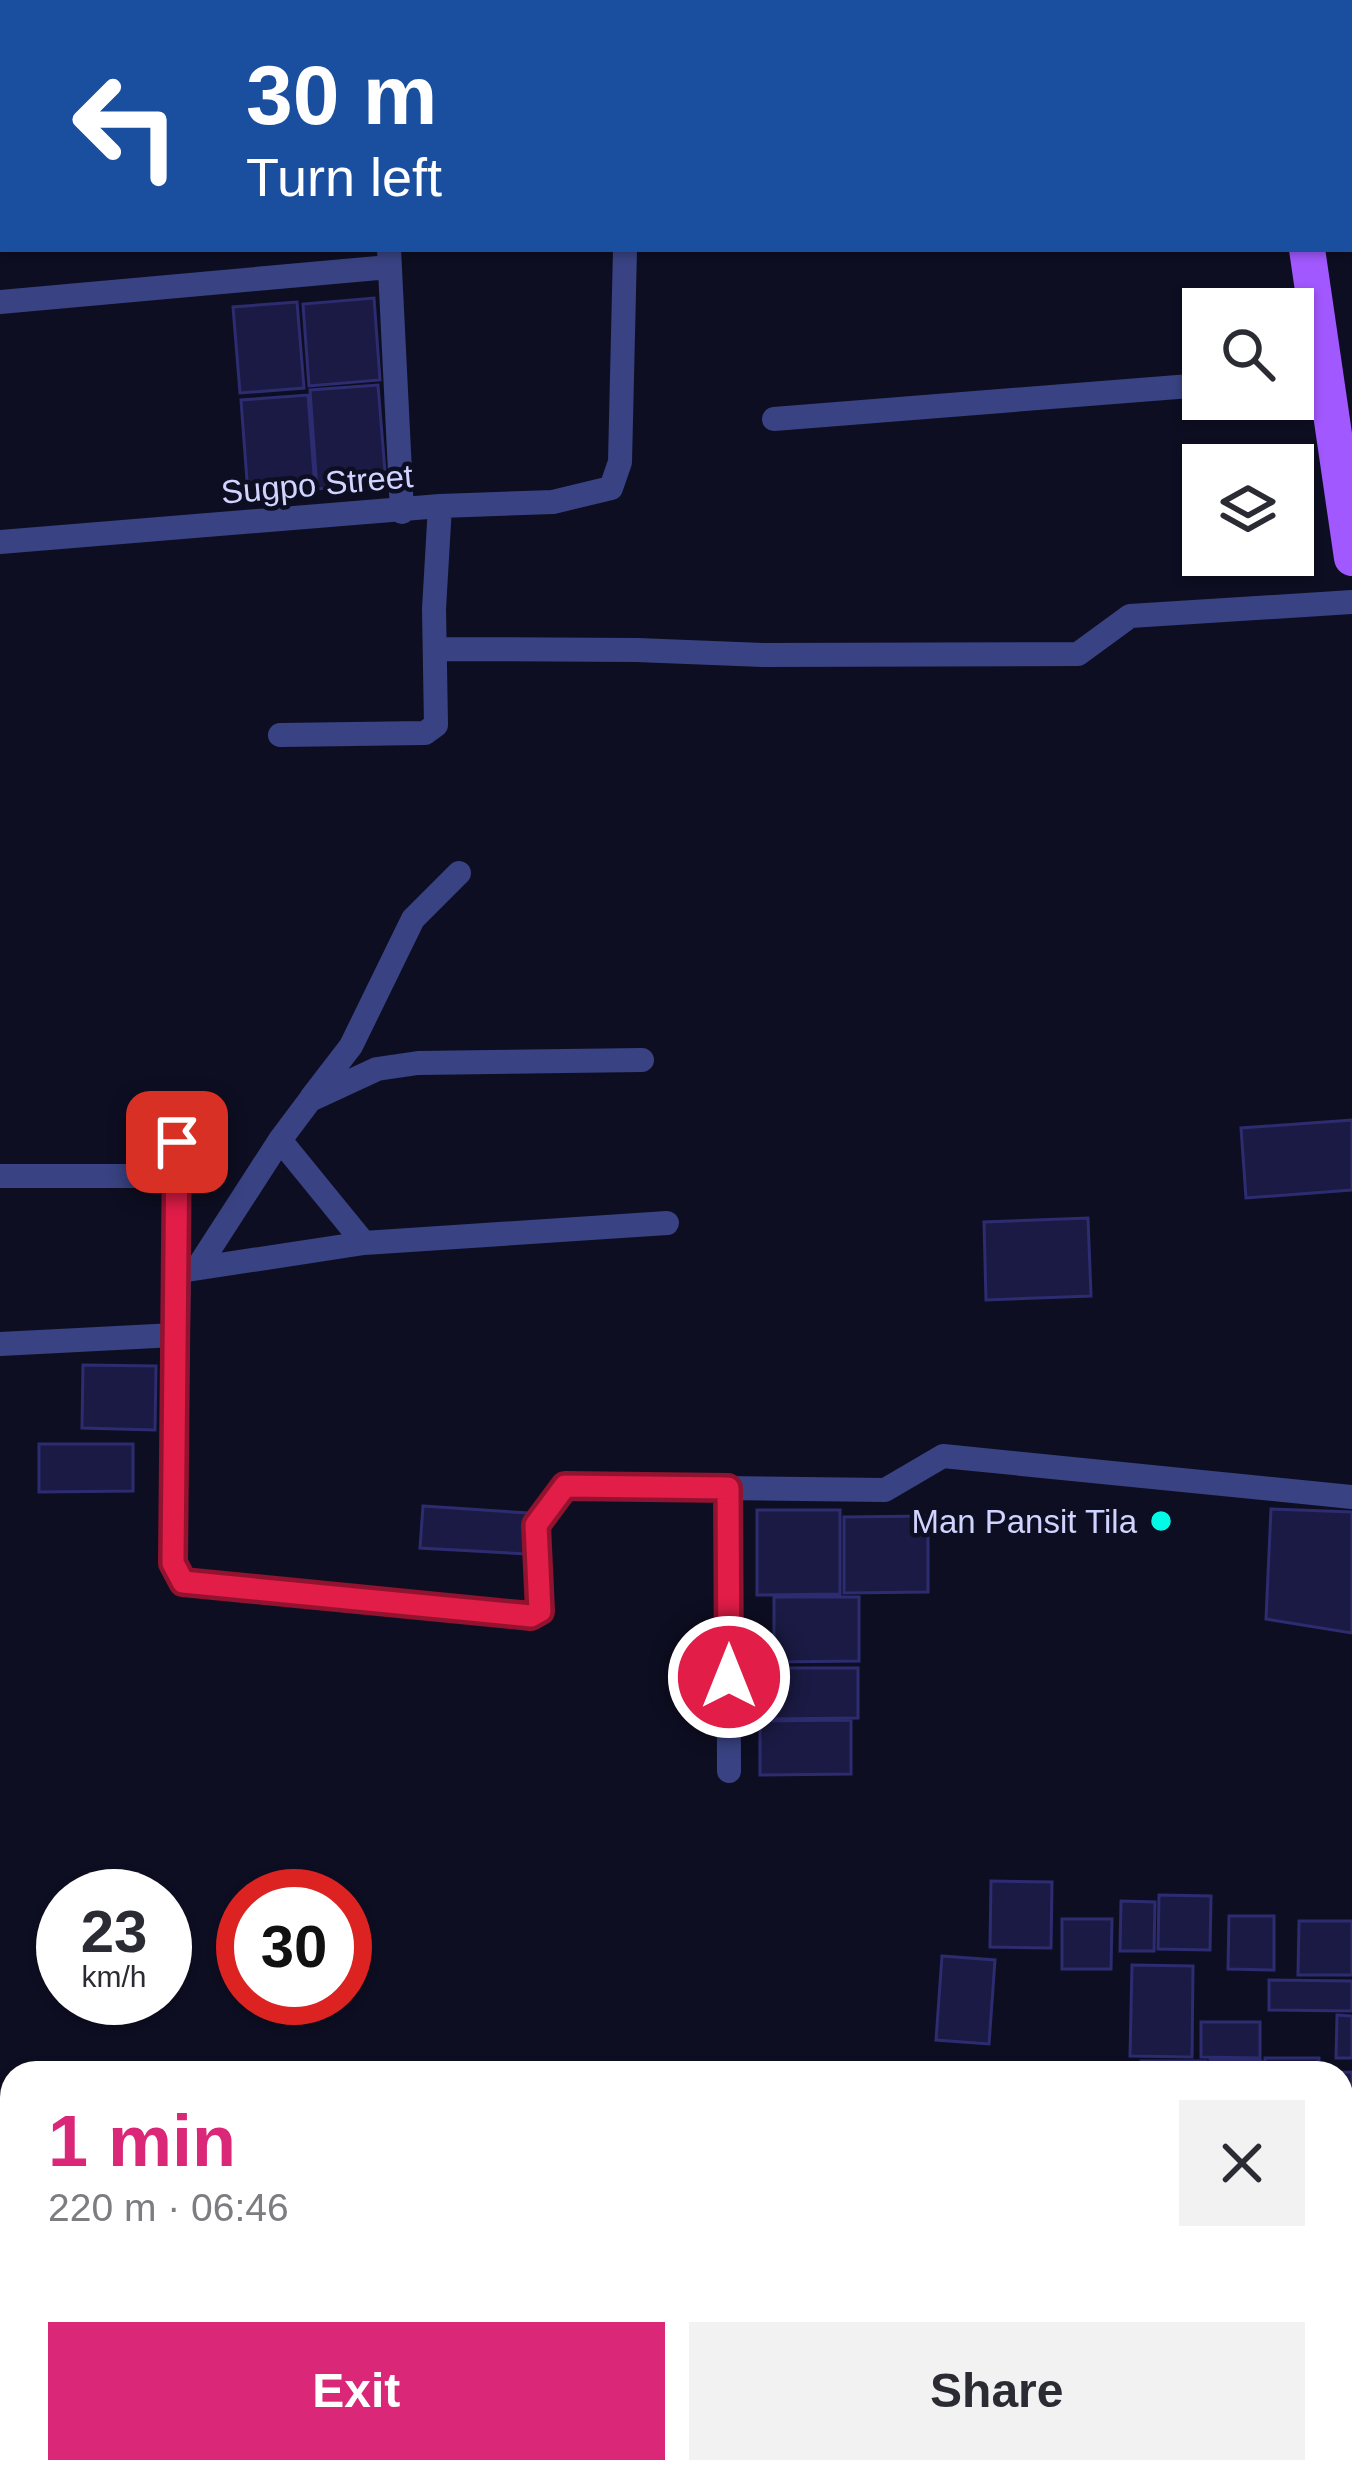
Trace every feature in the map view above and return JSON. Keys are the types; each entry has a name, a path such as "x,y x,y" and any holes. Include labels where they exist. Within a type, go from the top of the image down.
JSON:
{"main road":[{"path":"1307,252 1308,288"},
{"path":"1314,398 1352,558"}],"street":[{"name":"Sugpo Street","path":"0,542 440,506 553,502 611,488 620,462 625,252"},
{"path":"0,302 388,258 401,512"},
{"path":"774,419 1182,387"},
{"path":"280,734 425,733 436,724 440,506"},
{"path":"435,649 1078,654 1130,616 1352,602"},
{"path":"189,1269 351,1046 413,919 459,873"},
{"path":"310,1100 377,1070 418,1063 642,1060"},
{"path":"177,1109 178,1176 189,1269 175,1335 173,1563 183,1582 531,1616 540,1611 536,1525 565,1486 885,1490 943,1456 1352,1497"},
{"path":"280,1140 364,1243"},
{"path":"0,1176 178,1176"},
{"path":"189,1269 364,1243 667,1223"},
{"path":"0,1344 175,1335"},
{"path":"728,1488 729,1772"}],"building":[{"path":"374,298 380,380 309,386 303,304"},
{"path":"297,302 304,388 240,393 233,307"},
{"path":"378,385 386,484 317,489 310,390"},
{"path":"308,395 315,488 248,494 241,400"},
{"path":"1352,1120 1352,1190 1246,1198 1241,1128"},
{"path":"1088,1218 1091,1296 986,1300 984,1222"},
{"path":"83,1365 156,1366 155,1430 82,1428"},
{"path":"39,1444 133,1444 133,1491 39,1492"},
{"path":"423,1506 528,1513 526,1554 420,1548"},
{"path":"1271,1509 1352,1512 1352,1633 1266,1619"},
{"path":"757,1510 840,1510 840,1594 757,1595"},
{"path":"928,1516 928,1592 844,1593 844,1517"},
{"path":"774,1597 859,1597 859,1661 774,1662"},
{"path":"765,1668 858,1668 858,1718 765,1719"},
{"path":"851,1720 851,1774 760,1775 760,1721"},
{"path":"991,1881 1052,1882 1051,1948 990,1947"},
{"path":"1159,1895 1211,1896 1210,1950 1158,1949"},
{"path":"1121,1901 1155,1902 1154,1951 1120,1951"},
{"path":"1229,1916 1274,1916 1274,1970 1228,1969"},
{"path":"1062,1919 1112,1919 1111,1969 1062,1969"},
{"path":"1299,1921 1352,1921 1352,1975 1298,1975"},
{"path":"942,1956 995,1960 989,2044 936,2040"},
{"path":"1132,1965 1193,1966 1192,2057 1130,2056"},
{"path":"1269,1980 1352,1981 1352,2011 1269,2010"},
{"path":"1337,2015 1352,2016 1352,2058 1336,2058"},
{"path":"1201,2022 1260,2022 1260,2058 1201,2057"},
{"path":"1265,2058 1319,2058 1319,2061"}],"place":[{"name":"Man Pansit Tila","path":"1161,1521"}],"route":[{"path":"177,1142 173,1563 183,1582 531,1616 540,1611 536,1525 565,1486 728,1488 729,1677"}]}
